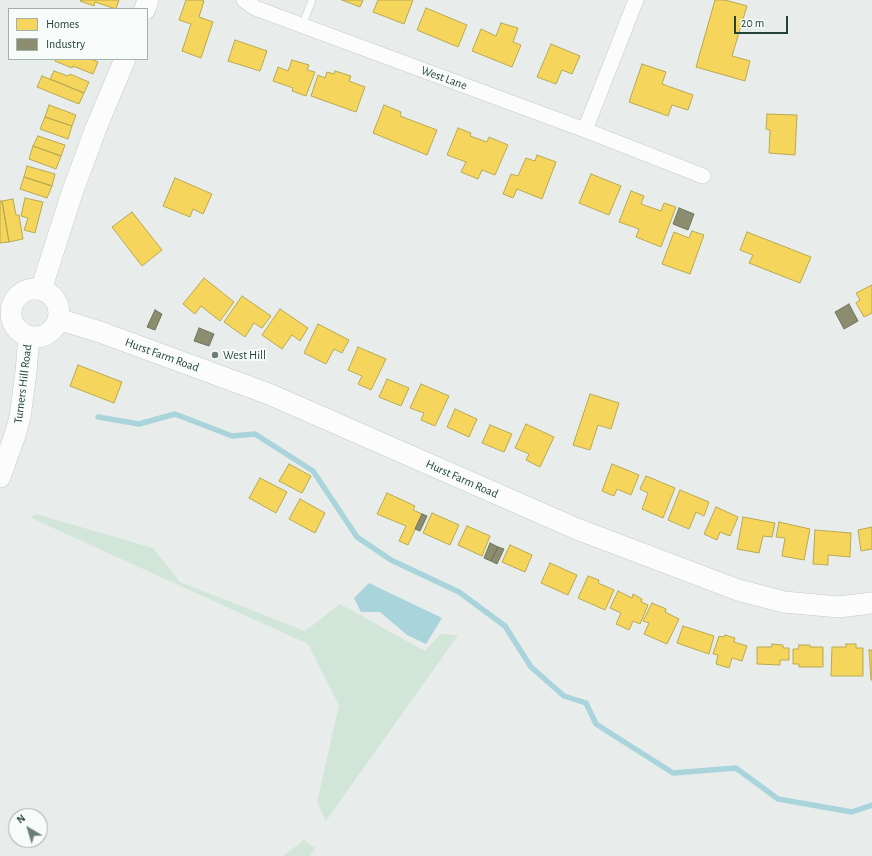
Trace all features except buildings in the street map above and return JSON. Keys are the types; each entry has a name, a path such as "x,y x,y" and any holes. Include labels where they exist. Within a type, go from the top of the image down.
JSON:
{"street":[{"name":"West Lane","path":"244,0 255,8 585,130 703,176"},
{"path":"585,130 636,0"},
{"path":"41,290 72,193 96,128 125,60"},
{"path":"30,289 41,290 52,296 58,307 58,320 52,330 41,336 29,336 17,329 11,316 7,300 30,289"},
{"name":"Hurst Farm Road","path":"58,320 100,332 269,394 577,529 738,590 784,602 839,607 872,603"},
{"name":"Turners Hill Road","path":"0,478 20,417 29,336"}],"lane":[{"path":"302,26 312,0"}],"green space":[{"path":"36,514 153,548 180,582 305,631 340,604 425,651 441,634 458,635 326,821 317,802 339,705 308,644 31,518"},
{"path":"304,840 315,848 310,856 283,856"}],"water":[{"path":"369,583 442,618 426,644 407,635 380,612 361,612 354,598"}],"waterway":[{"path":"98,417 139,424 175,414 232,436 255,434 313,471 357,537 391,560 459,592 505,626 531,667 564,696 586,703 596,724 673,773 736,768 778,799 852,812 872,805"}],"place":[{"name":"West Hill","path":"215,355"}]}
